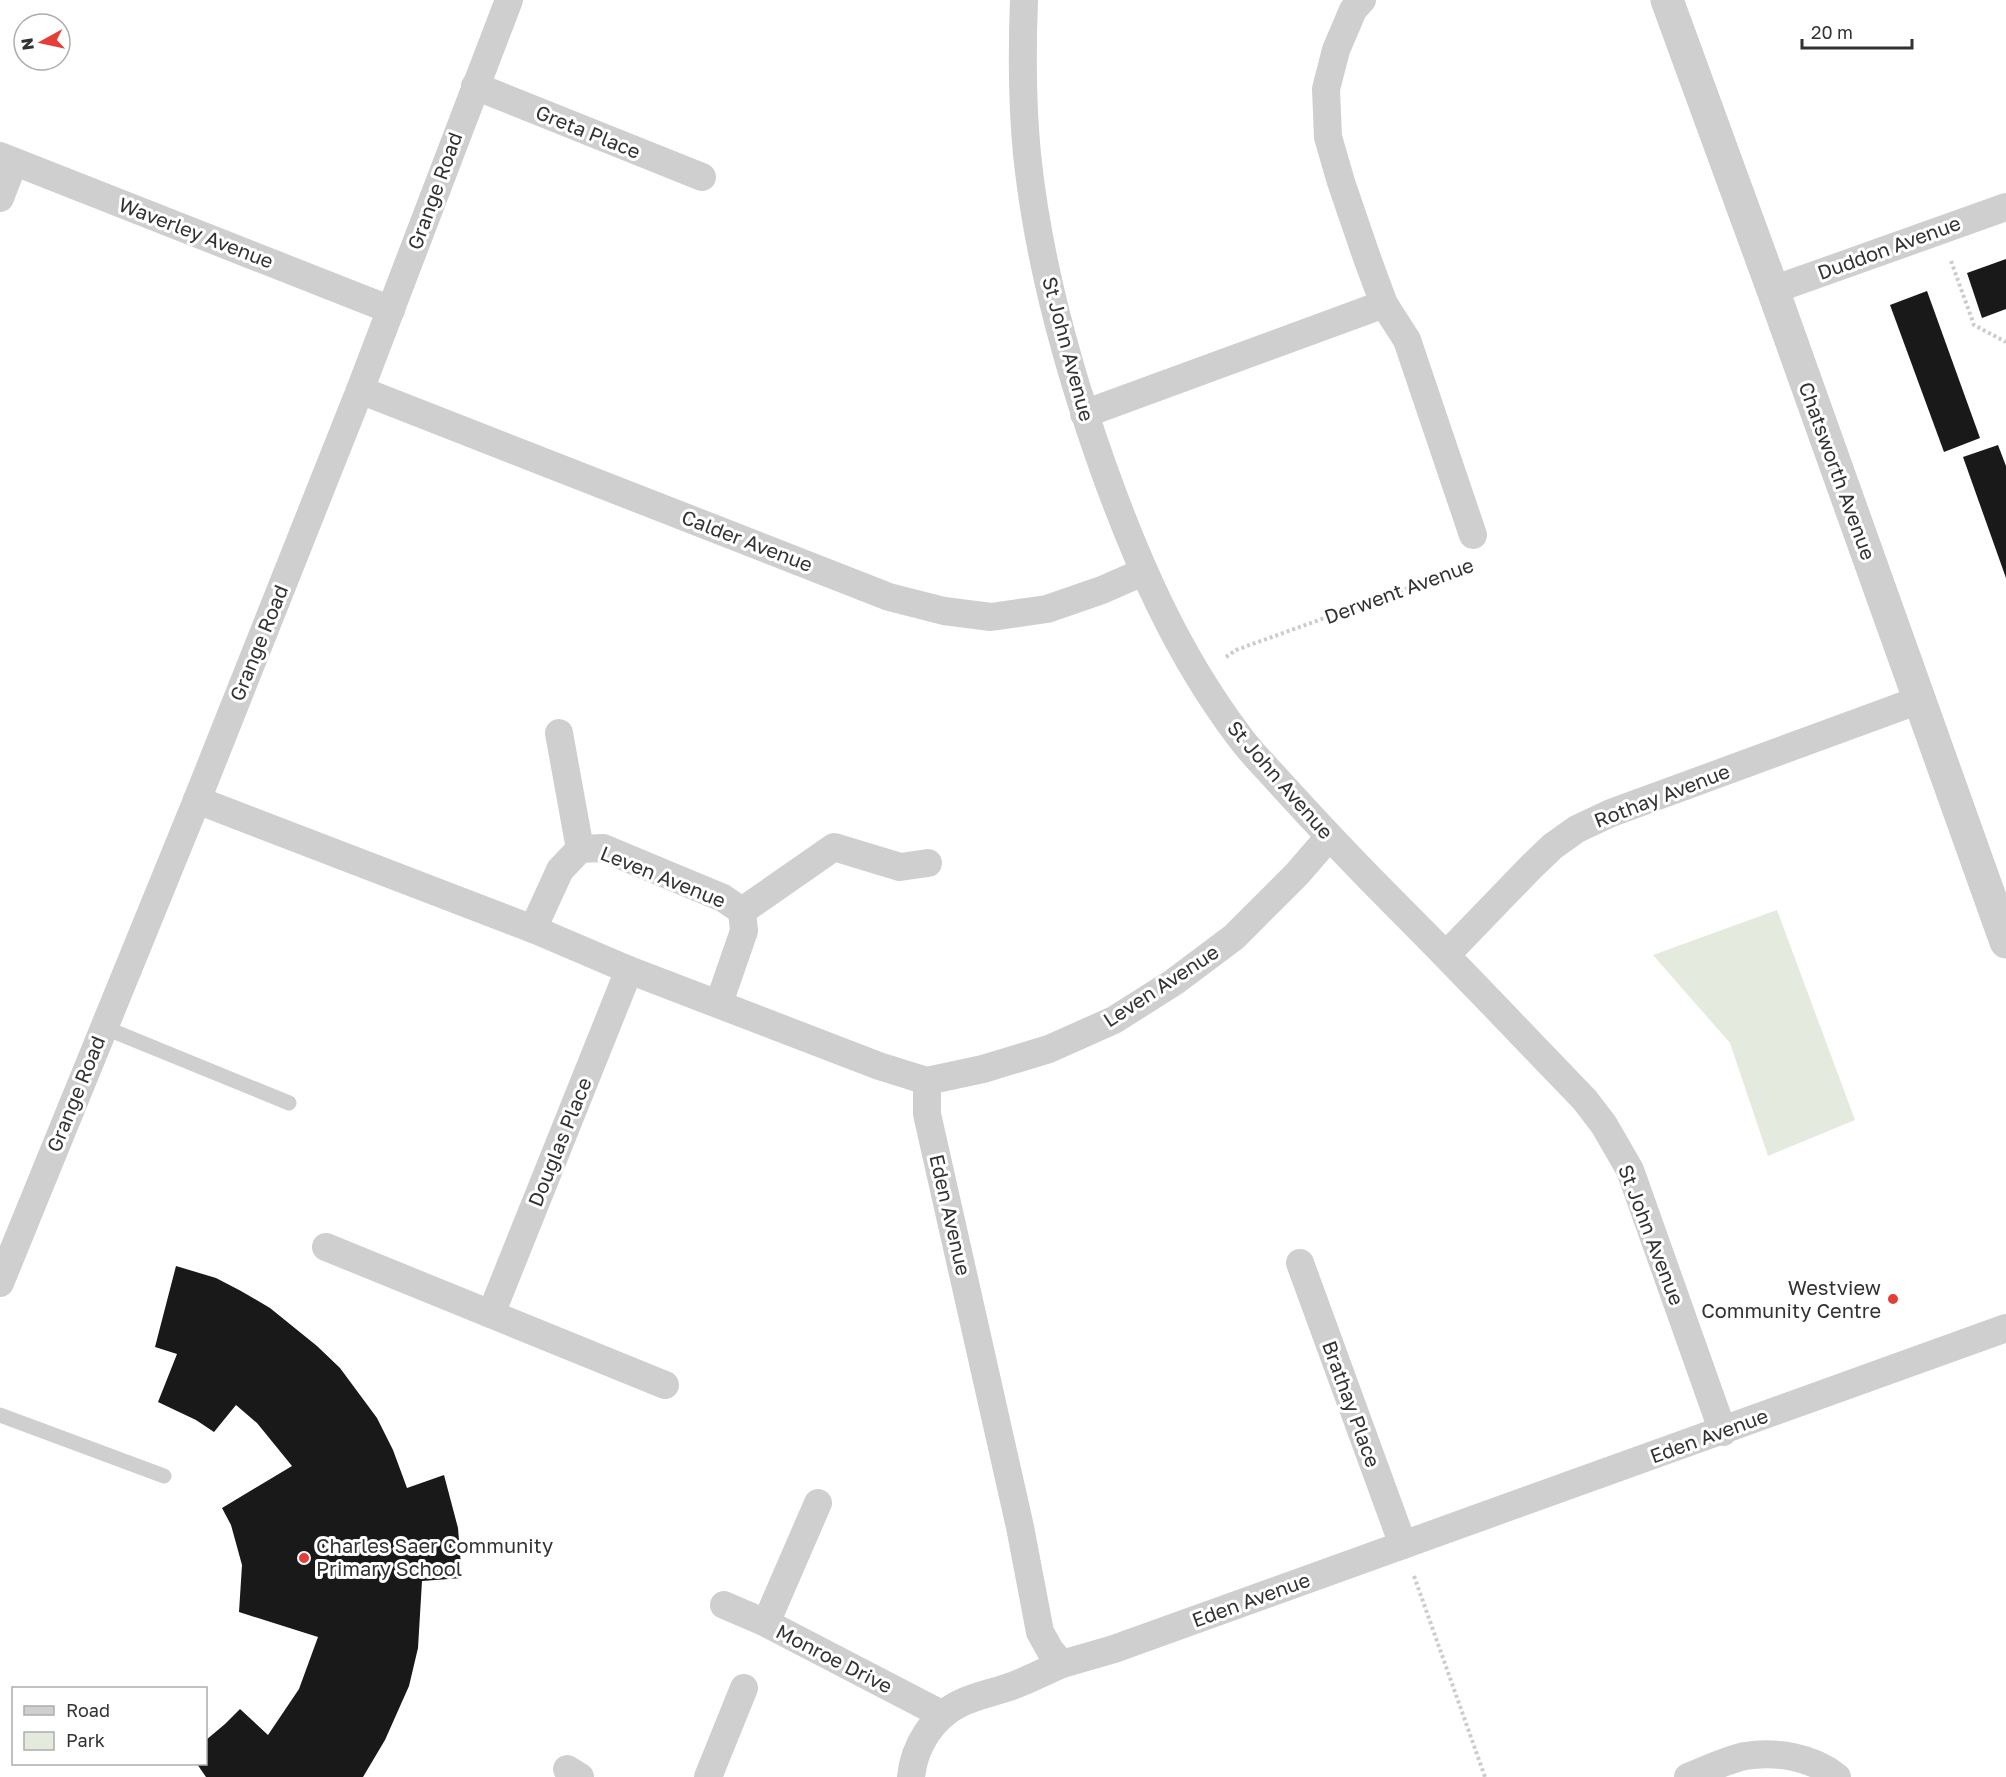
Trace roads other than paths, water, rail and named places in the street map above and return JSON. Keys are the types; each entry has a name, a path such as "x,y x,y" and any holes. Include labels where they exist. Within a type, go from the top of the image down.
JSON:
{"street":[{"name":"Grange Road","path":"0,1283 197,800 360,390 508,0"},
{"name":"St John Avenue","path":"1024,0 1022,64 1026,143 1039,239 1057,318 1084,414 1120,515 1168,626 1239,737 1329,837 1585,1100 1604,1125 1630,1170 1723,1432"},
{"name":"Derwent Avenue","path":"1362,0 1353,10 1336,50 1326,89 1328,137 1341,182 1384,304 1407,340 1473,535"},
{"name":"Chatsworth Avenue","path":"1667,0 2006,942"},
{"name":"Greta Place","path":"475,86 702,177"},
{"path":"0,198 7,159"},
{"name":"Waverley Avenue","path":"7,159 391,310"},
{"name":"Duddon Avenue","path":"1773,290 2006,207"},
{"path":"1084,414 1384,304"},
{"name":"Calder Avenue","path":"360,390 890,597 944,611 991,617 1047,609 1102,590 1143,572"},
{"name":"Rothay Avenue","path":"1446,956 1532,866 1577,829 1611,813 1919,700"},
{"path":"559,733 580,849"},
{"name":"Leven Avenue","path":"197,800 534,929 629,970 879,1066 927,1081 984,1069 1049,1049 1114,1020 1174,982 1234,937 1297,874 1329,837"},
{"path":"742,911 834,847 900,867 928,863"},
{"name":"Leven Avenue","path":"534,929 560,870 580,849 603,848 723,898 742,911 744,931 718,1003"},
{"name":"Douglas Place","path":"490,1314 629,970"},
{"name":"Eden Avenue","path":"927,1081 927,1114 1020,1527 1040,1632 1050,1650 1062,1664 1114,1649 1723,1432 2006,1328"},
{"path":"326,1247 665,1385"},
{"name":"Brathay Place","path":"1300,1263 1402,1545"},
{"path":"766,1623 818,1503"},
{"name":"Monroe Drive","path":"724,1605 766,1623 943,1715"},
{"path":"911,1777 919,1748 929,1729 943,1715 960,1704 1006,1688 1062,1664"},
{"path":"708,1777 744,1689"},
{"path":"1688,1777 1744,1756 1776,1754 1803,1760 1828,1770 1838,1777"}],"lane":[{"path":"103,1027 289,1103"},
{"path":"0,1415 164,1476"}],"place":[{"name":"Westview Community Centre","path":"1893,1299"},
{"name":"Charles Saer Community Primary School","path":"304,1558"}]}
